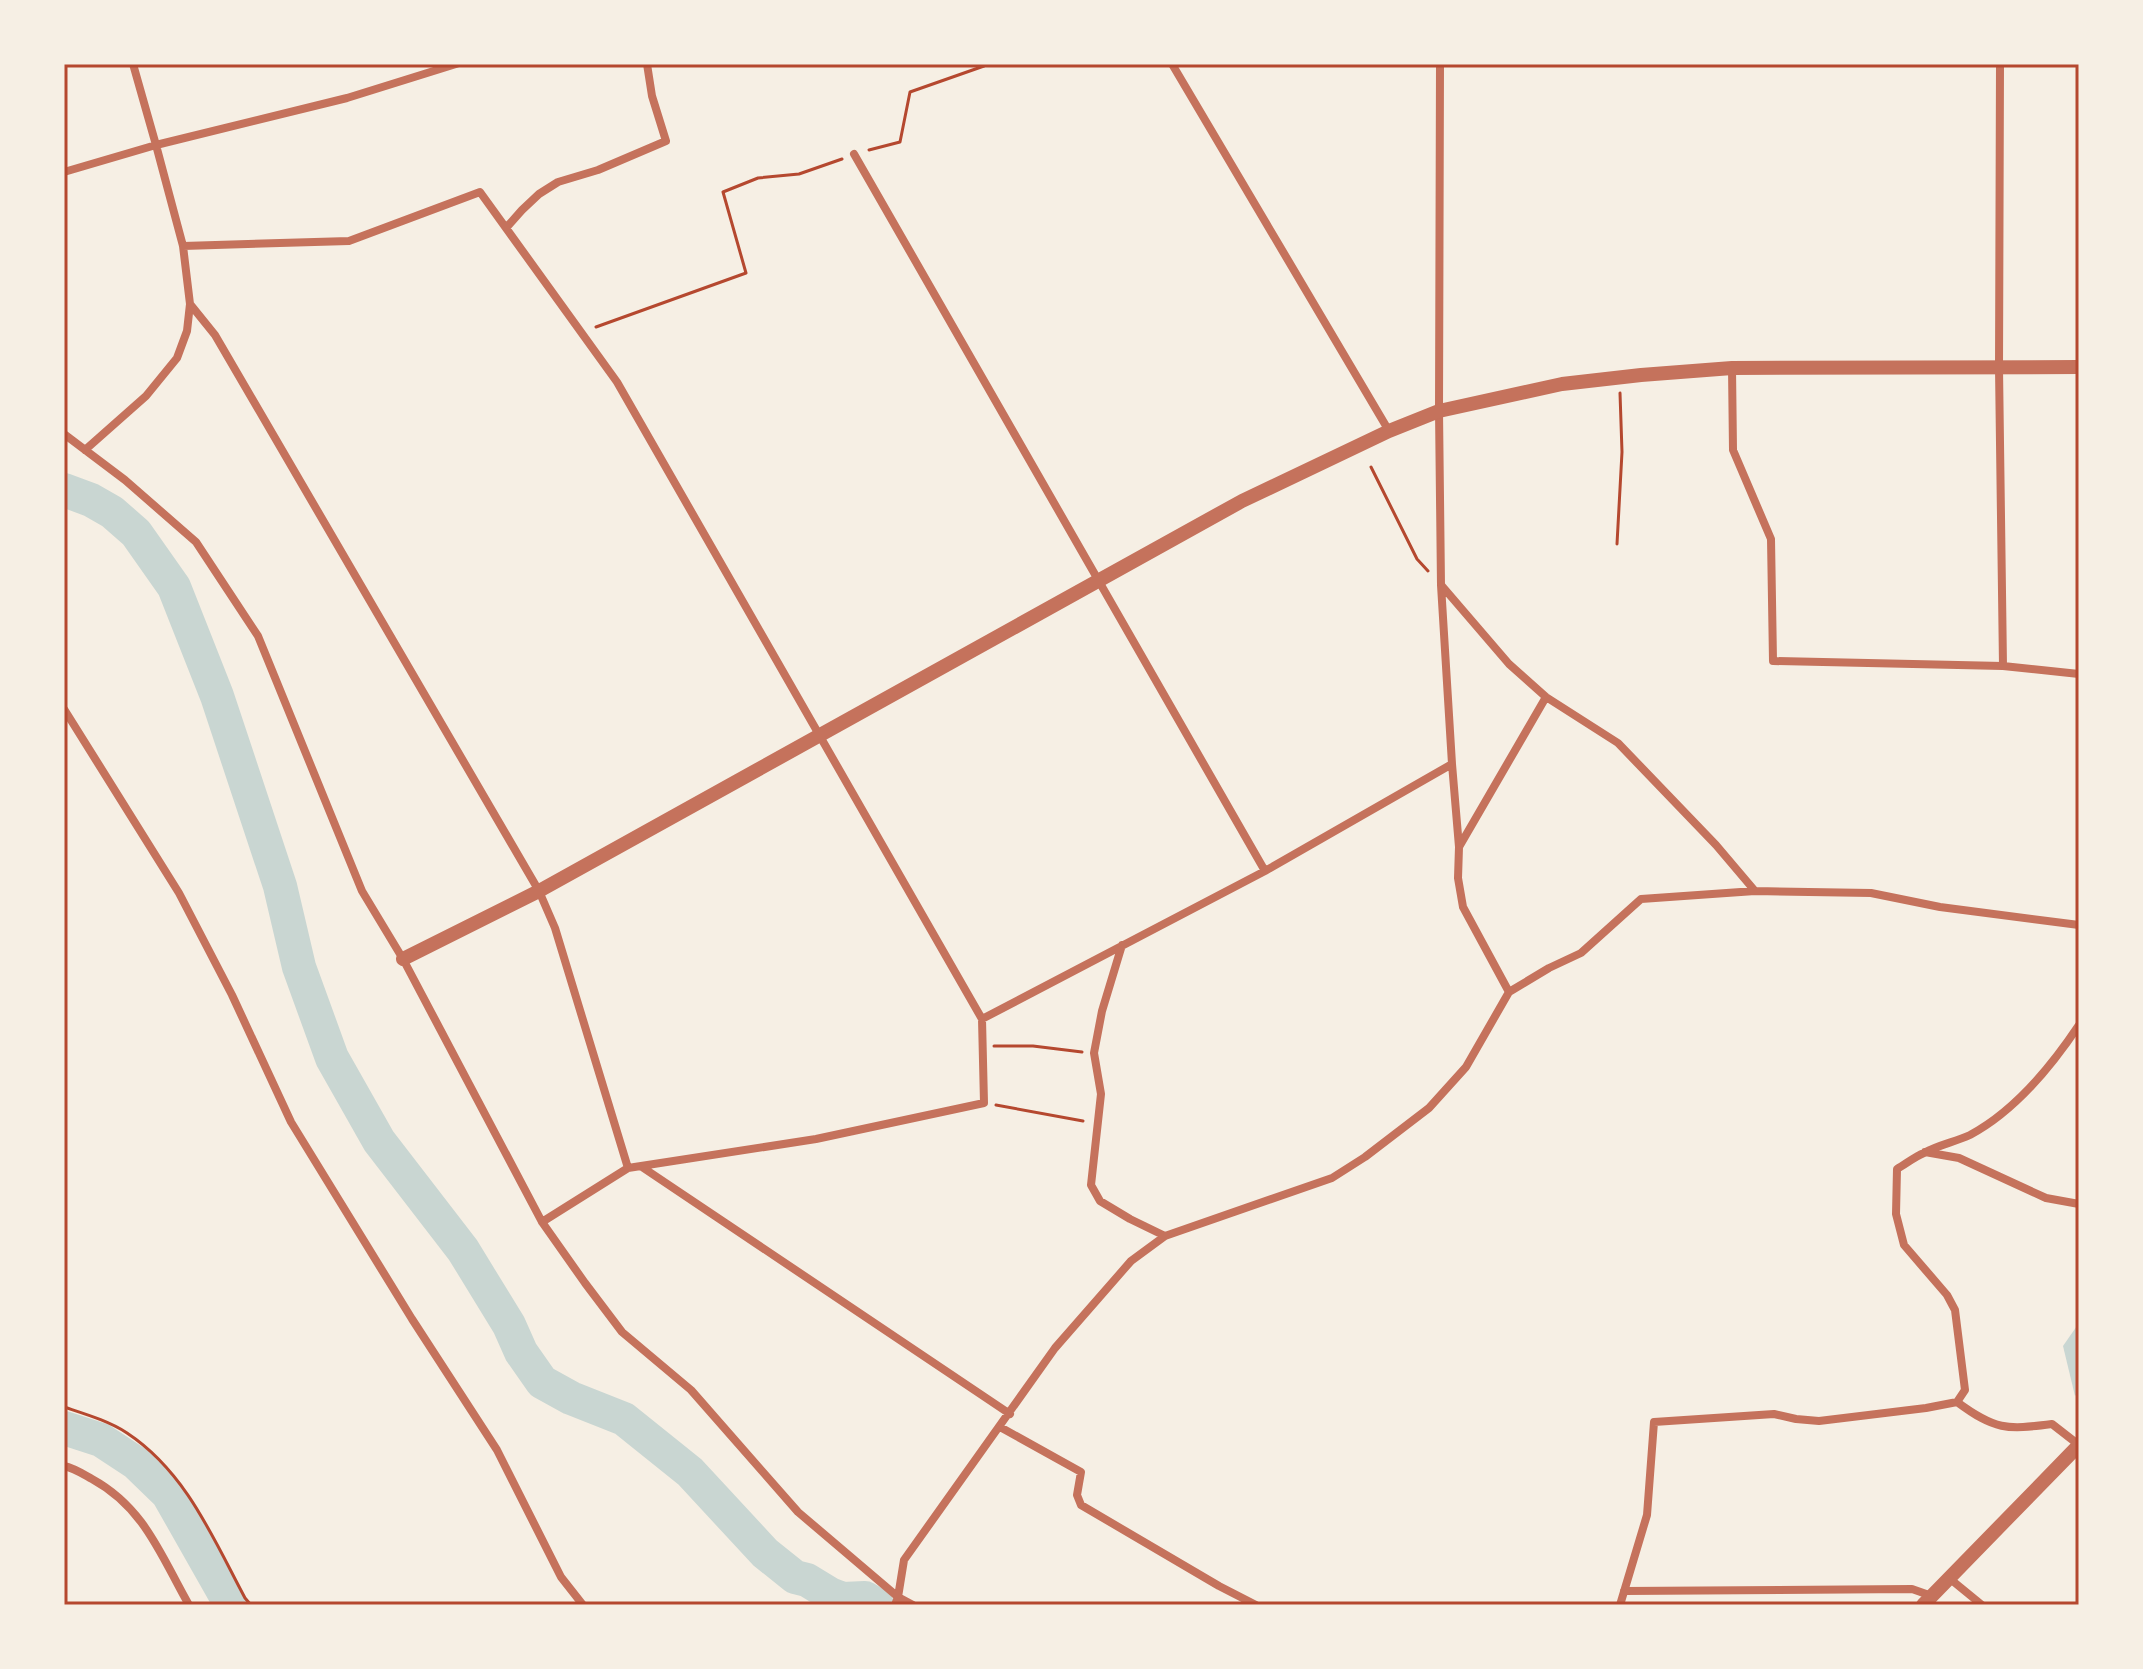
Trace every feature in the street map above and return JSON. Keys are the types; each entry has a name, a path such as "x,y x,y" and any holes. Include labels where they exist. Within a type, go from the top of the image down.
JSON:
{"street":[{"path":"85,450 146,396 177,358 187,331 190,304 183,246 133,64"},
{"path":"64,172 156,145 347,98 456,64"},
{"path":"506,228 539,194 558,182 598,170 666,141 652,96 647,64"},
{"path":"1172,64 1389,431"},
{"path":"1440,64 1441,585 1459,847 1458,878 1463,907 1509,992"},
{"path":"2000,64 1999,368 2003,666"},
{"path":"854,154 1265,871"},
{"path":"183,246 349,241 480,192 617,382 982,1019 984,1103 816,1139 628,1168 542,1222"},
{"path":"190,304 215,335 539,891 555,928 628,1168"},
{"path":"403,959 539,891 1242,501 1389,431 1439,411 1562,384 1732,368 2079,367"},
{"path":"1732,368 1733,450 1771,539 1773,661 2003,666 2079,674"},
{"path":"64,434 125,480 196,542 258,636 362,891 403,959 542,1222 622,1332 691,1390 798,1512 897,1601 913,1605"},
{"path":"1441,585 1509,664 1546,697 1618,743 1716,845 1755,891"},
{"path":"1459,847 1546,697"},
{"path":"64,709 179,893 232,995 291,1122 497,1450 561,1577 583,1605"},
{"path":"64,729 74,724"},
{"path":"982,1019 1265,871 1452,764"},
{"path":"897,1601 904,1560 1055,1348 1131,1261 1165,1236 1332,1178 1365,1157 1429,1108 1466,1067 1509,992 1581,953 1641,899 1755,891 1871,893 1940,907 2079,925"},
{"path":"1122,945 1102,1011 1094,1053 1101,1094 1091,1185 1100,1201 1165,1236"},
{"path":"1957,1402 1965,1390 1955,1310 1947,1295 1904,1245 1896,1214 1897,1169 1924,1152 1967,1136 1995,1120 2060,1054 2079,1025"},
{"path":"1924,1152 1959,1158 2046,1198 2079,1204"},
{"path":"642,1167 1010,1414"},
{"path":"1620,1605 1624,1591 1647,1515 1654,1422 1774,1414 1819,1421 1957,1402 1996,1426 2023,1428 2052,1424 2079,1445 1927,1600 1912,1589 1624,1591"},
{"path":"1000,1427 1081,1472 1077,1495 1081,1505 1256,1605"},
{"path":"64,1466 104,1485 130,1507 159,1546 189,1605"},
{"path":"1949,1578 1982,1605"}],"path":[{"path":"581,332 746,273 723,192 758,178 799,174 854,154 900,142 910,92 984,64"},
{"path":"1617,544 1622,452 1620,377"},
{"path":"1371,467 1417,559 1441,585"},
{"path":"983,1046 1033,1046 1094,1053"},
{"path":"984,1103 1099,1124"},
{"path":"64,1407 125,1432 164,1462 198,1510 251,1605"}],"shaded area":[{"path":"2079,1323 2079,1391 2075,1396 2063,1346"}],"waterway":[{"path":"64,490 112,512 136,533 174,587 217,696 280,886 299,967 332,1058 379,1141 463,1250 509,1325 521,1352 542,1382 571,1398 624,1419 690,1472 765,1553 795,1577 843,1599 865,1598 877,1605"},
{"path":"64,1428 101,1440 136,1463 168,1494 231,1605"}]}
